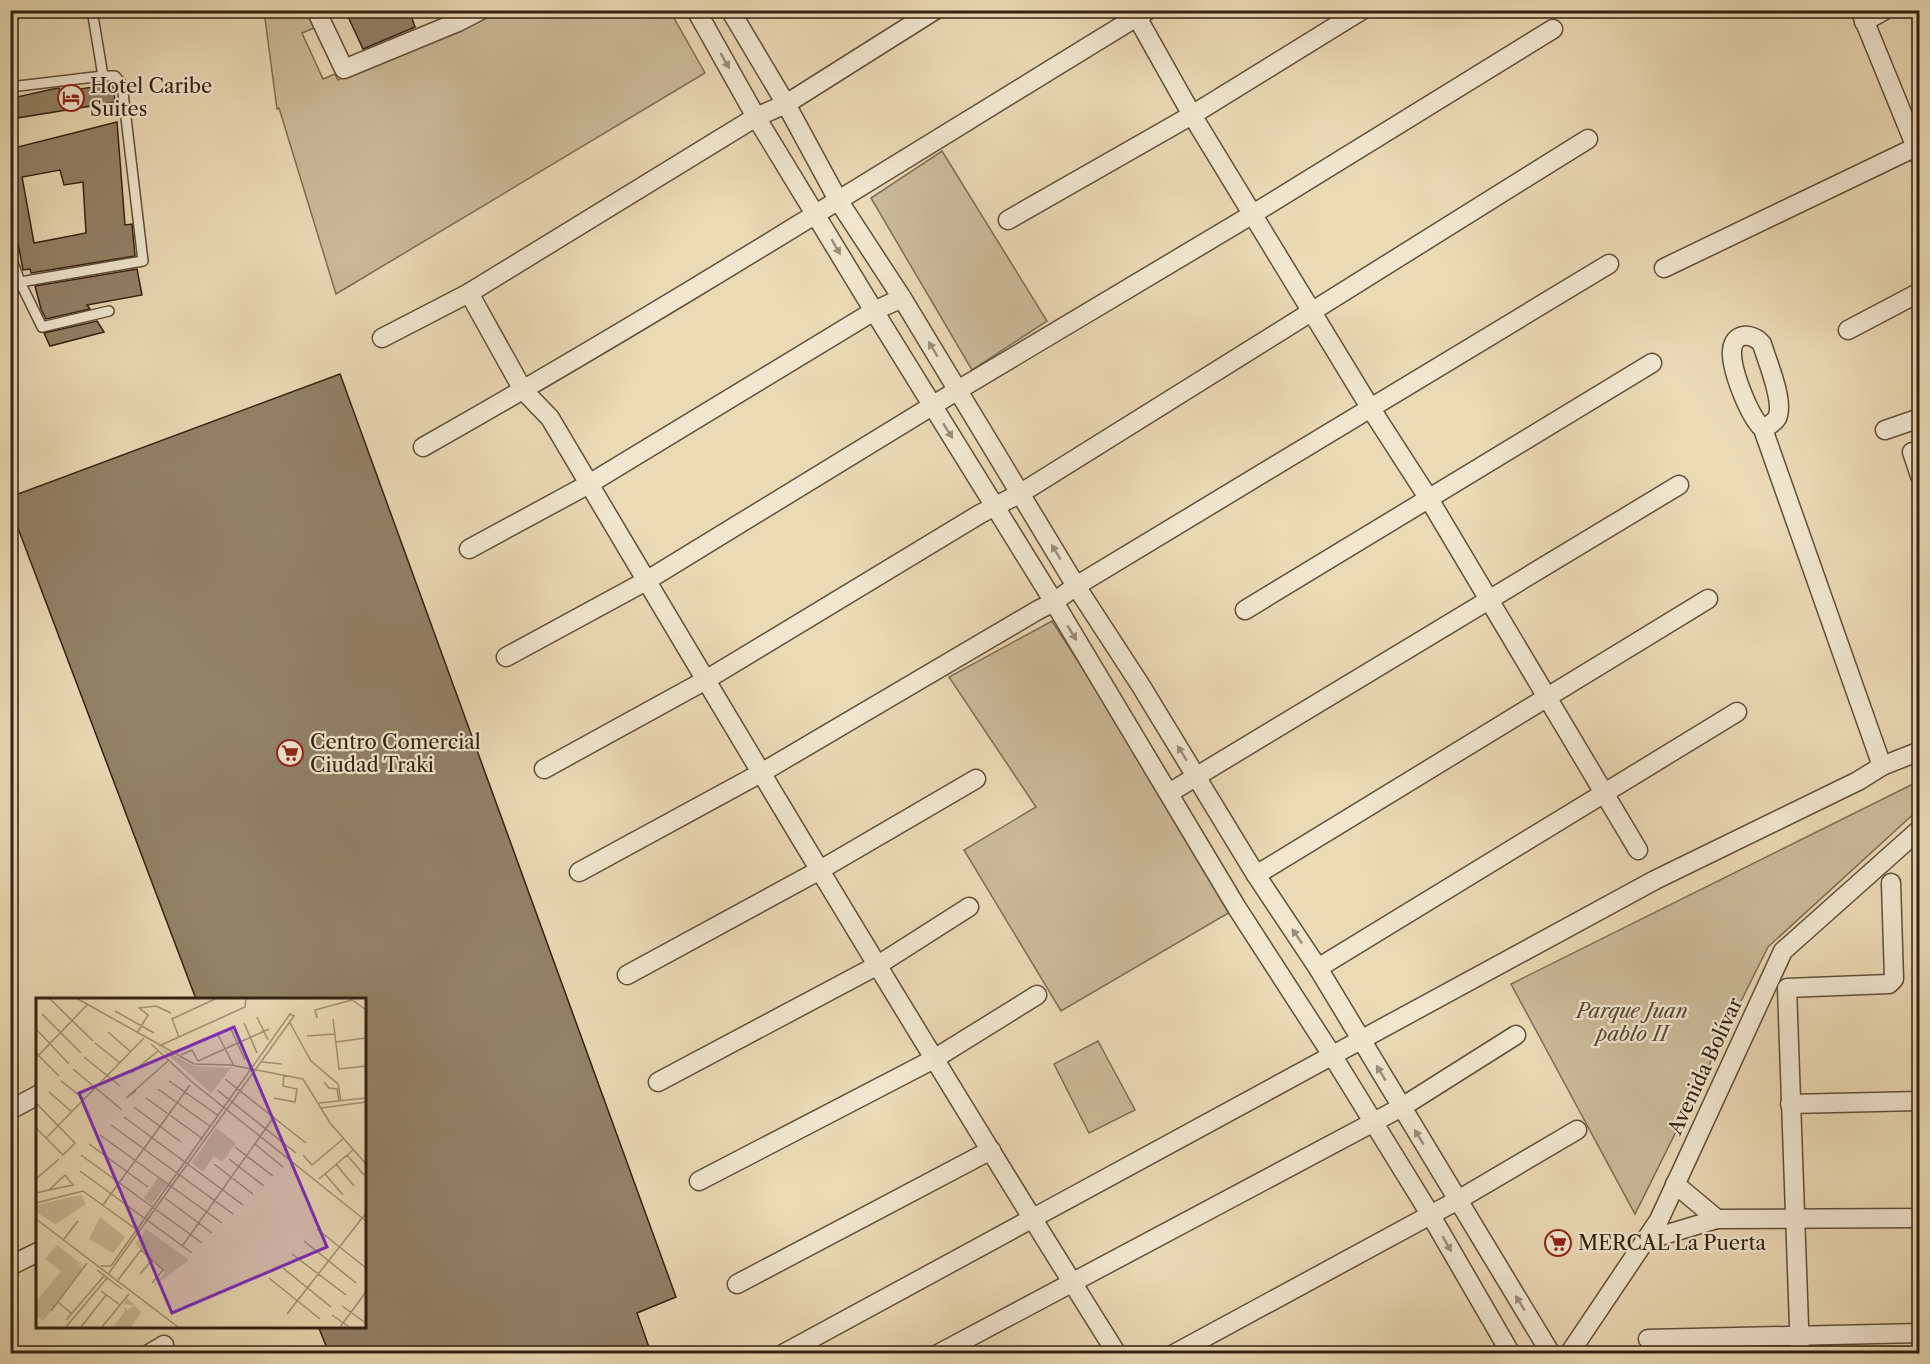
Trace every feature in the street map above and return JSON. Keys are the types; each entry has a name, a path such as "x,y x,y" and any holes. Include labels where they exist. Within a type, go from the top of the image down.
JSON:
{"street":[{"path":"316,10 344,69 455,16 481,10"},
{"path":"696,10 756,117 1054,602 1237,908 1332,1055 1430,1214 1511,1353"},
{"path":"730,10 786,104 838,200 902,298 1076,586 1256,875 1318,968 1551,1353"},
{"path":"382,338 469,293 756,117 786,104 935,10"},
{"path":"1008,220 1192,115 1362,10"},
{"path":"1664,268 1918,150 1862,16 1885,10"},
{"path":"423,447 524,390 817,214 1139,13 1192,115 1371,409 1429,499 1638,850"},
{"path":"506,657 646,581 958,390 1253,214 1553,29"},
{"path":"544,769 704,681 995,506 1021,493 1588,139"},
{"path":"579,872 761,773 1054,602 1076,586 1609,264"},
{"path":"1848,330 1920,292"},
{"path":"469,293 524,390 550,418 704,681 879,965 934,1059 1117,1353"},
{"path":"469,549 589,484 874,311 902,298"},
{"path":"1245,610 1652,363"},
{"path":"1886,430 1920,418"},
{"path":"1763,429 1882,766"},
{"path":"1912,452 1920,476"},
{"path":"1169,794 1679,485"},
{"path":"1256,875 1708,599"},
{"path":"1318,968 1737,712"},
{"path":"783,1353 1655,880 1858,781 1882,766 1920,751"},
{"path":"627,975 820,870 976,779"},
{"name":"Avenida Bolívar","path":"1569,1353 1659,1220 1784,951 1920,829"},
{"path":"1800,1345 1787,988 1889,984 1892,982 1894,979 1891,883"},
{"path":"658,1082 879,965 969,907"},
{"path":"699,1181 934,1059 1037,995"},
{"path":"938,1353 1402,1107 1516,1035"},
{"path":"10,1110 36,1096"},
{"path":"1790,1104 1919,1101"},
{"path":"1174,1353 1458,1200 1577,1130"},
{"path":"737,1284 991,1150"},
{"path":"1675,1184 1717,1219"},
{"path":"1644,1241 1717,1219 1920,1218"},
{"path":"10,1266 36,1253"},
{"path":"1648,1339 1800,1345 1920,1333"}],"lane":[{"path":"92,10 103,76"},
{"path":"10,87 103,76 115,76 122,84 143,261 20,282"},
{"path":"10,254 20,282 42,327 109,311"}],"green space":[{"path":"486,10 670,11 705,73 336,294 279,108 277,109 264,11 306,11 314,28 302,33 323,79 335,74 338,80"},
{"path":"942,151 1047,321 972,370 871,198"},
{"path":"1052,621 1237,908 1061,1011 964,850 1036,807 949,677"},
{"name":"Parque Juan pablo II","path":"1919,781 1919,809 1768,947 1635,1214 1511,984"},
{"path":"1098,1041 1135,1110 1089,1133 1054,1064"}],"building":[{"path":"345,10 409,10 415,27 363,49"},
{"path":"113,84 115,102 17,118 17,97 59,88 60,92"},
{"path":"117,122 125,225 132,224 135,256 31,273 30,269 23,270 15,227 10,228 10,149","holes":["60,170 64,185 83,182 86,233 34,243 22,177"]},
{"path":"137,269 142,295 87,305 90,309 46,319 41,309 35,286"},
{"path":"97,321 104,332 50,346 44,333"},
{"name":"Centro Comercial Ciudad Traki","path":"340,374 676,1297 637,1313 651,1353 329,1353 319,1328 366,1328 366,998 196,998 10,507 10,497"}],"place":[{"name":"Hotel Caribe Suites","path":"71,98"},
{"name":"Centro Comercial Ciudad Traki","path":"290,753"},
{"name":"MERCAL La Puerta","path":"1558,1243"}]}
